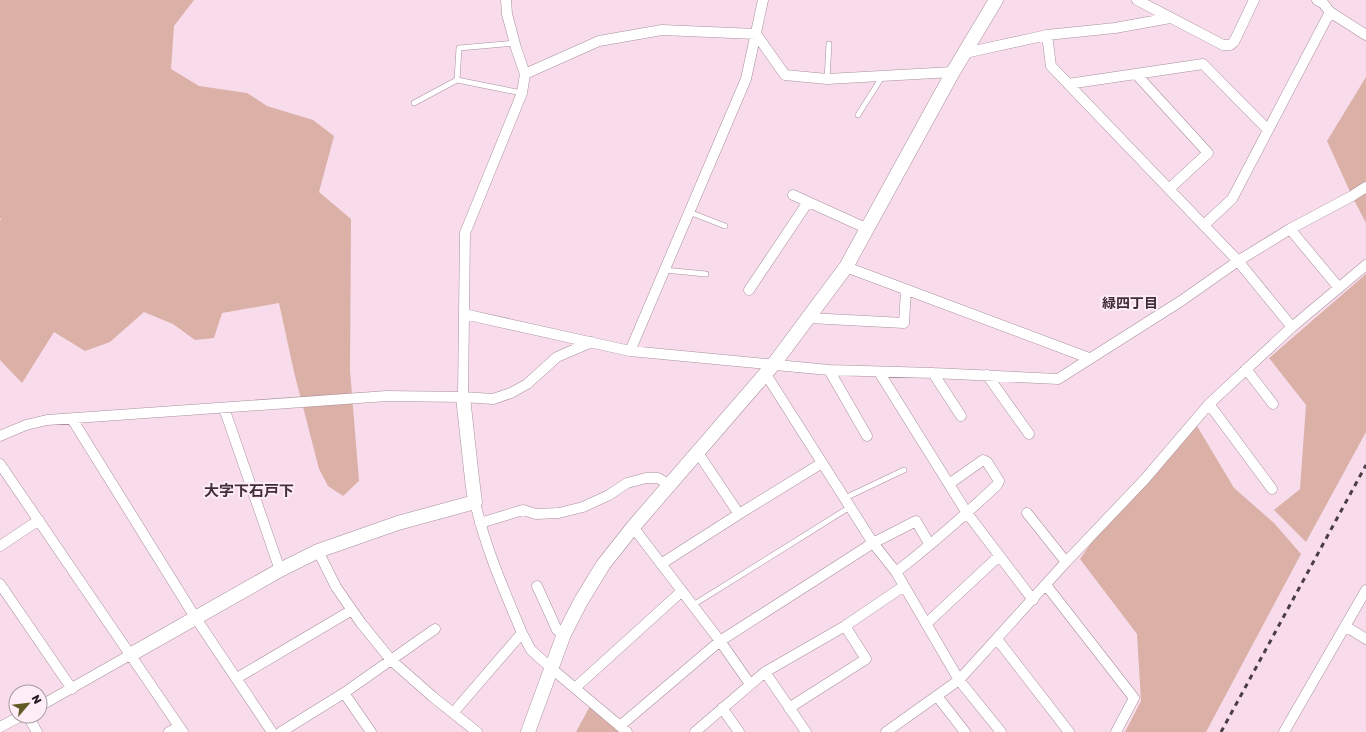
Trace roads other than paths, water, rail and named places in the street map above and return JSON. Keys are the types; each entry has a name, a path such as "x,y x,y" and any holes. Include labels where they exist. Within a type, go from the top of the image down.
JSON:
{"street":[{"path":"506,0 507,14 525,74 522,93 465,233 463,397 475,502 480,523 495,569 522,633 532,650 551,668 624,729 720,641 873,543 916,521 930,545"},
{"path":"630,351 746,79 763,0"},
{"path":"528,732 564,634 599,571 633,527 769,369 846,267 953,72 996,0"},
{"path":"1138,0 1223,45 1230,45 1234,42 1254,0"},
{"path":"1317,0 1330,12 1366,35"},
{"path":"1204,225 1232,199 1330,12"},
{"path":"965,53 1047,35 1115,28 1170,18"},
{"path":"525,74 599,41 662,30 756,34"},
{"path":"756,34 785,75 827,79 953,72"},
{"path":"1047,35 1051,66 1238,261 1292,327"},
{"path":"1068,84 1203,64 1268,130"},
{"path":"1136,74 1208,153 1169,189"},
{"path":"464,314 630,351 769,369 933,373 1058,379 1089,358 1182,301 1238,261 1290,229 1366,187"},
{"path":"793,195 868,229"},
{"path":"749,290 808,202"},
{"path":"1290,229 1339,288"},
{"path":"886,732 959,680 1066,562 1145,480 1209,404 1292,327 1366,264"},
{"path":"846,267 1089,358"},
{"path":"809,318 904,323 906,290"},
{"path":"0,436 47,420 387,396 494,399 511,394 527,384 558,357 592,342"},
{"path":"769,369 822,463 873,543 896,572 959,680 1001,732"},
{"path":"829,370 867,436"},
{"path":"1246,370 1273,404"},
{"path":"879,372 967,513 1033,600"},
{"path":"933,373 961,416"},
{"path":"987,375 1029,434"},
{"path":"1209,404 1272,489"},
{"path":"224,408 280,570"},
{"path":"72,419 195,617 272,732"},
{"path":"698,453 739,514"},
{"path":"896,572 967,513 997,485 999,481 987,462 983,460 949,484"},
{"path":"661,564 822,463"},
{"path":"0,464 181,729 169,732"},
{"path":"480,523 523,510 536,514 559,513 583,507 609,495 627,483 646,478 658,478 670,484"},
{"path":"48,702 195,617 280,570 318,551 398,523 475,502"},
{"path":"1027,513 1066,562"},
{"path":"0,546 39,520"},
{"path":"633,527 720,641 750,684"},
{"path":"318,551 336,587 361,623 391,660 433,697 477,732"},
{"path":"926,624 999,556"},
{"path":"0,584 72,689"},
{"path":"1046,585 1134,698 1116,732"},
{"path":"537,586 556,630 564,634"},
{"path":"694,732 765,672 845,626 904,586"},
{"path":"1284,732 1366,590"},
{"path":"575,688 682,591"},
{"path":"237,678 352,610"},
{"path":"789,708 866,659 845,626"},
{"path":"1345,626 1366,639"},
{"path":"281,732 344,693 435,629"},
{"path":"453,713 522,633"},
{"path":"997,639 1069,732"},
{"path":"765,672 806,732"},
{"path":"344,693 369,731"},
{"path":"937,696 965,732"},
{"path":"722,708 739,732"}],"lane":[{"path":"457,80 459,48 515,43"},
{"path":"827,79 829,44"},
{"path":"858,115 882,77"},
{"path":"414,103 457,80 522,93"},
{"path":"689,212 725,226"},
{"path":"664,270 706,274"},
{"path":"693,605 847,502 904,470"}],"railway":[{"path":"1221,732 1366,465"}],"district":[{"name":"緑四丁目","path":"1130,302"},
{"name":"大字下石戸下","path":"249,490"}]}
